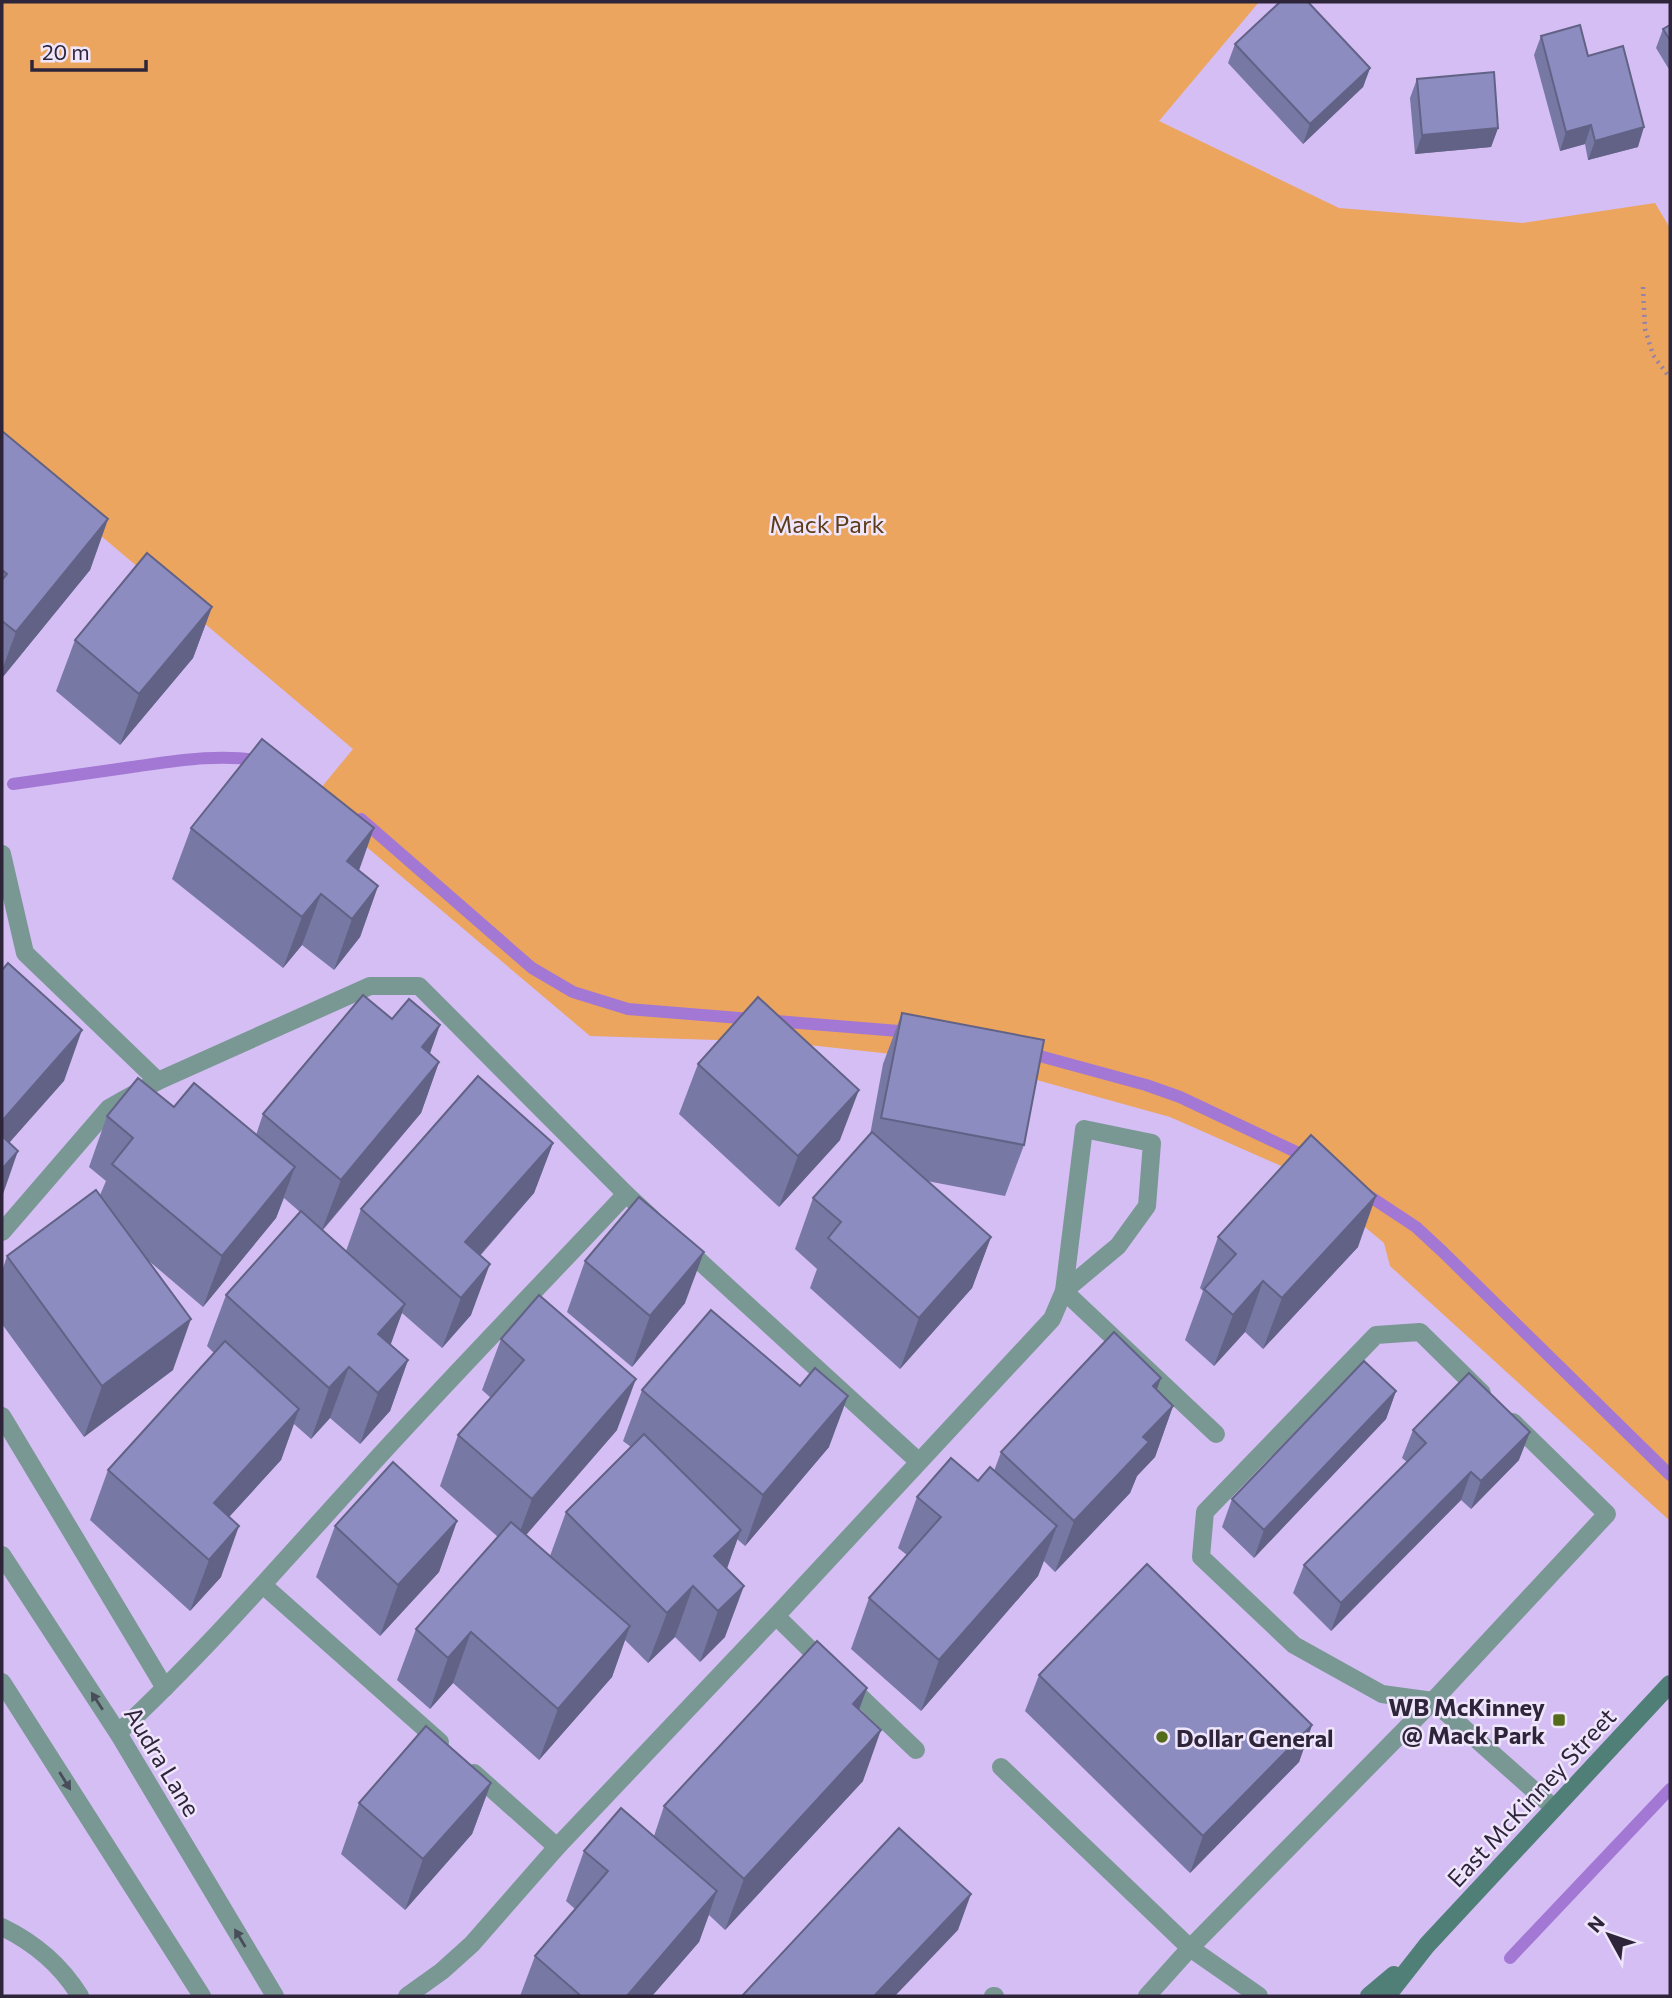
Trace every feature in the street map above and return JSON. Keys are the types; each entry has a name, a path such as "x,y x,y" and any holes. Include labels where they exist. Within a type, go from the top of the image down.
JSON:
{"main road":[{"name":"East McKinney Street","path":"1387,1996 1427,1945 1670,1684"},
{"name":"East McKinney Street","path":"1369,1996 1427,1945"}],"street":[{"path":"2,854 25,953 158,1081"},
{"path":"2,1232 109,1108 158,1081 370,986 419,986 626,1194 918,1461"},
{"path":"407,1996 442,1971 472,1944 557,1847 1052,1318 1064,1291 1084,1129 1152,1143 1147,1206 1118,1246 1064,1291"},
{"path":"118,1733 263,1585 363,1473 626,1194"},
{"path":"1064,1291 1216,1434"},
{"path":"1147,1996 1433,1701 1607,1514 1420,1332 1376,1335 1205,1512 1201,1557 1294,1644 1382,1694 1433,1701 1554,1808"},
{"path":"2,1416 165,1688"},
{"name":"Audra Lane","path":"2,1555 118,1733 275,1996"},
{"path":"263,1585 557,1847"},
{"path":"776,1616 916,1750"},
{"path":"2,1682 202,1996"},
{"path":"1001,1767 1191,1948 1259,1996"},
{"path":"2,1927 20,1935 46,1954 71,1981 80,1996"}],"path":[{"path":"1643,287 1648,342 1653,355 1670,378"}],"green space":[{"name":"Mack Park","path":"2,2 1259,2 1159,121 1339,208 1523,223 1655,203 1670,228 1670,1521 1390,1266 1384,1243 1304,1176 1170,1117 975,1063 781,1042 590,1036 311,800 353,749 2,452"}],"building":[{"path":"1280,2 1308,2 1370,68 1310,124 1235,44"},
{"path":"1580,25 1588,56 1623,46 1644,127 1595,141 1591,125 1566,132 1541,36"},
{"path":"1670,25 1670,40 1663,29"},
{"path":"1494,72 1498,128 1422,135 1417,79"},
{"path":"2,431 108,519 16,632 2,621 2,580 7,574 2,570"},
{"path":"147,553 212,607 139,694 75,640"},
{"path":"262,739 374,828 347,861 378,886 352,919 321,894 302,917 191,828"},
{"path":"8,963 82,1030 2,1121 2,970"},
{"path":"363,995 392,1019 409,999 440,1025 422,1047 439,1062 341,1180 263,1114"},
{"path":"758,997 859,1090 798,1156 698,1064"},
{"path":"902,1013 1044,1040 1024,1145 881,1118"},
{"path":"478,1076 553,1143 465,1242 490,1264 461,1298 361,1209"},
{"path":"138,1078 174,1107 194,1083 295,1167 222,1256 112,1164 133,1138 107,1116"},
{"path":"872,1132 991,1237 919,1318 828,1238 841,1222 813,1198"},
{"path":"1311,1135 1376,1196 1282,1298 1263,1281 1233,1315 1204,1289 1236,1254 1218,1237"},
{"path":"2,1136 18,1151 2,1169"},
{"path":"96,1190 191,1319 102,1386 7,1256"},
{"path":"639,1197 704,1252 650,1316 585,1261"},
{"path":"301,1211 405,1304 378,1334 408,1360 378,1393 349,1367 329,1388 226,1295"},
{"path":"539,1295 636,1379 532,1499 458,1435 524,1360 501,1339"},
{"path":"711,1310 800,1386 815,1368 848,1396 763,1495 642,1390"},
{"path":"1114,1332 1161,1378 1153,1386 1173,1406 1143,1437 1149,1442 1074,1521 1001,1452"},
{"path":"225,1341 299,1409 214,1503 239,1526 209,1560 108,1470"},
{"path":"1364,1361 1396,1391 1264,1530 1232,1499"},
{"path":"1469,1373 1530,1432 1481,1481 1471,1472 1341,1603 1304,1565 1426,1443 1413,1430"},
{"path":"644,1434 741,1530 714,1556 744,1586 718,1611 693,1586 667,1613 566,1512"},
{"path":"951,1458 978,1481 990,1467 1057,1526 939,1660 869,1598 941,1517 917,1497"},
{"path":"393,1462 457,1521 398,1585 335,1526"},
{"path":"511,1522 630,1626 558,1709 471,1632 448,1658 416,1629"},
{"name":"Dollar General","path":"1147,1564 1312,1725 1203,1836 1039,1675"},
{"path":"817,1641 867,1688 853,1704 881,1730 744,1879 664,1806"},
{"path":"426,1726 491,1783 423,1859 359,1803"},
{"path":"621,1808 717,1891 627,1996 581,1996 535,1956 608,1871 584,1851"},
{"path":"899,1828 971,1894 874,1996 742,1996"}],"waterway":[{"path":"13,784 164,762 230,758 263,761"},
{"path":"361,819 532,968 573,992 628,1009 911,1032"},
{"path":"1025,1052 1180,1097 1309,1158"},
{"path":"1363,1192 1416,1227 1670,1475"},
{"path":"1510,1958 1670,1789"}],"place":[{"name":"WB McKinney @ Mack Park","path":"1559,1720"},
{"name":"Dollar General","path":"1162,1737"}]}
